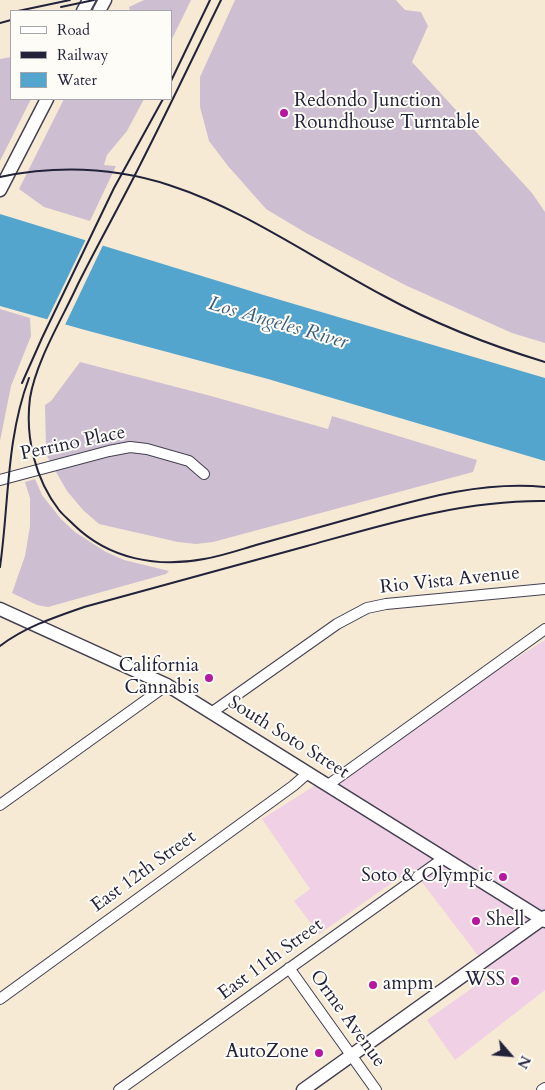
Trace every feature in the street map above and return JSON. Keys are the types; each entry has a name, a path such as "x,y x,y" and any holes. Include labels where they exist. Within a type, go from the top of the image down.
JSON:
{"main road":[{"path":"0,190 46,100"},
{"name":"South Soto Street","path":"0,609 166,685 544,919"},
{"path":"303,1090 544,919"}],"street":[{"name":"Perrino Place","path":"1,478 130,447 158,451 189,461 204,474"},
{"name":"Rio Vista Avenue","path":"211,713 337,624 367,608 386,604 545,589"},
{"path":"328,785 545,629"},
{"path":"0,805 166,685"},
{"name":"East 12th Street","path":"0,999 293,786 308,773"},
{"name":"East 11th Street","path":"119,1090 444,858"},
{"name":"Orme Avenue","path":"289,968 376,1090"}],"shaded area":[{"path":"144,0 191,0 172,39 172,10 130,10 129,7"},
{"path":"235,0 396,0 405,10 421,12 428,26 412,62 532,193 545,212 545,343 512,333 405,285 306,233 266,209 209,141 200,107 200,77"},
{"path":"10,57 10,100 30,100 0,161 0,59"},
{"path":"64,100 143,100 127,131 107,155 104,165 116,166 90,221 44,207 19,189"},
{"path":"0,309 30,318 31,336 11,386 0,441"},
{"path":"80,362 328,429 332,416 477,460 473,472 213,542 196,544 178,542 99,524 83,510 67,491 47,456 45,405 51,401"},
{"path":"35,479 42,495 61,519 75,532 106,552 124,560 169,571 166,574 48,607 37,605 12,593 25,556 30,526 30,498 25,482"},
{"path":"545,640 545,990 455,1060 427,1020 492,974 412,869 319,934 294,901 310,889 262,819"}],"water":[{"name":"Los Angeles River","path":"0,214 267,296 545,378 545,461 268,379 0,306"}],"pier":[{"path":"87,237 104,243 64,327 46,322"}],"railway":[{"path":"23,10 70,0"},
{"path":"61,7 94,0"},
{"path":"172,79 210,0"},
{"path":"172,99 221,0"},
{"path":"0,23 10,20"},
{"path":"22,383 114,188 162,100"},
{"path":"172,100 50,340 33,384 30,398 29,428 34,457 44,485 61,512 88,537 118,553 151,561 186,562 217,556 435,496 500,486 545,487"},
{"path":"0,177 57,170 109,172 157,181 247,218 423,316 483,341 545,362"},
{"path":"0,567 12,448 16,424 29,378"},
{"path":"0,646 30,628 84,607 395,522 454,509 514,502 545,501"}],"place":[{"name":"Redondo Junction Roundhouse Turntable","path":"284,113"},
{"name":"California Cannabis","path":"209,678"},
{"name":"Soto & Olympic","path":"503,877"},
{"name":"Shell","path":"476,921"},
{"name":"WSS","path":"515,981"},
{"name":"ampm","path":"373,985"},
{"name":"AutoZone","path":"319,1053"}]}
